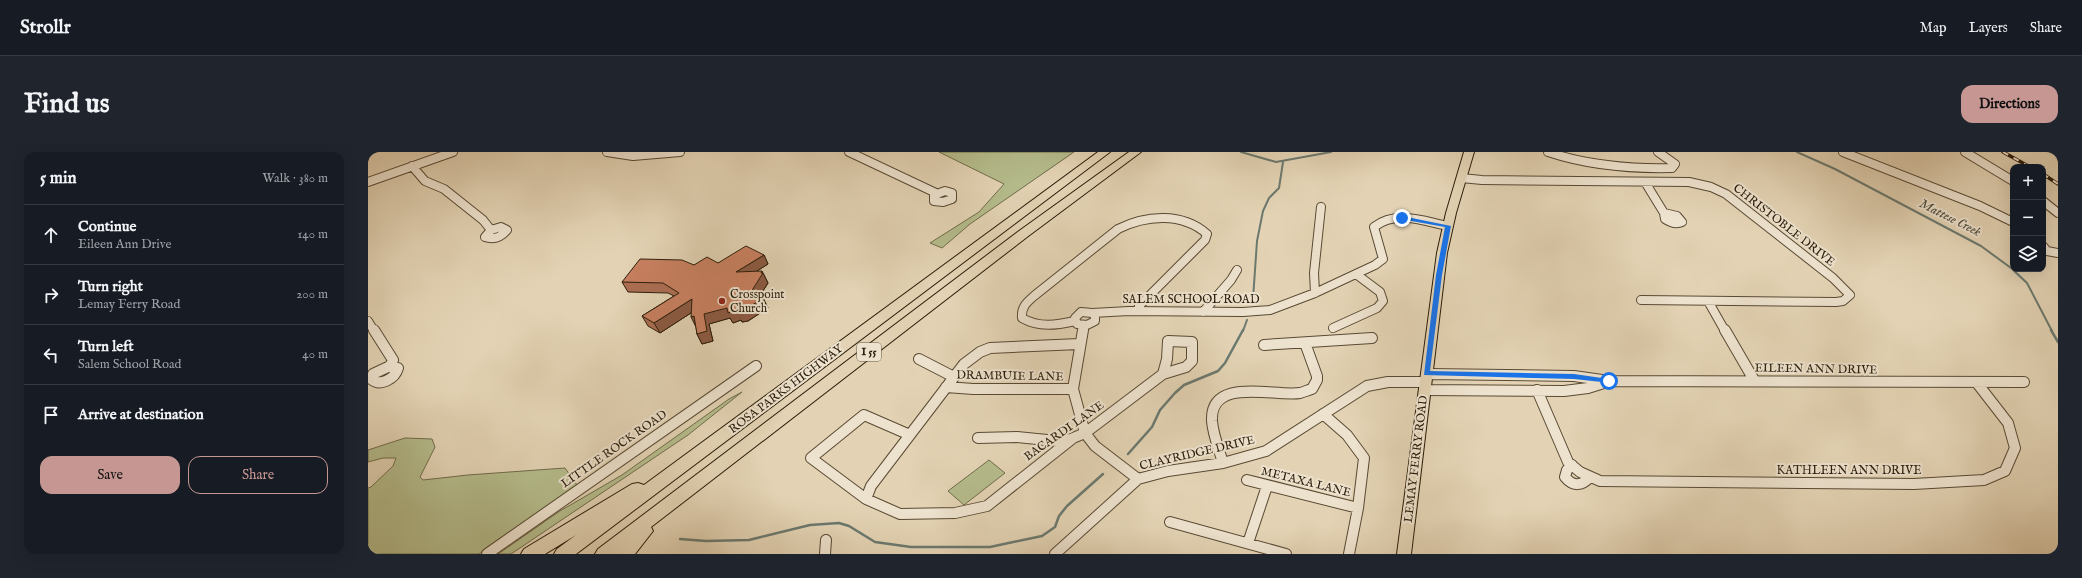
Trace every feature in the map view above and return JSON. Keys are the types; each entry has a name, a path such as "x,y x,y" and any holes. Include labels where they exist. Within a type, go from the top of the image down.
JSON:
{"highway":[{"name":"ROSA PARKS HIGHWAY","path":"564,554 1105,152"},
{"name":"ROSA PARKS HIGHWAY","path":"604,554 1029,229 1136,152"},
{"path":"530,554 702,451"},
{"path":"624,554 668,505"}],"main road":[{"name":"LEMAY FERRY ROAD","path":"1404,554 1439,275 1448,226 1469,152"}],"street":[{"path":"368,182 453,152"},
{"path":"607,152 633,156 680,152"},
{"path":"849,152 936,194"},
{"path":"1548,152 1600,163 1672,168 1675,164 1658,152"},
{"path":"1843,152 1980,206 2010,221"},
{"path":"1965,152 2010,179"},
{"path":"412,166 425,181 444,189 483,220 491,230"},
{"name":"CHRISTOBLE DRIVE","path":"1461,178 1482,180 1695,182 1726,194 1833,278 1850,295 1843,301 1836,302 1641,300"},
{"path":"1645,182 1664,213"},
{"path":"2046,203 2058,213"},
{"path":"1315,293 1314,273 1321,207"},
{"path":"1075,321 1076,316 1081,312 1092,313 1095,316 1095,321 1084,326 1075,321 1063,324 1036,325 1025,321 1021,314 1023,307 1028,302 1118,229 1129,222 1144,218 1173,219 1199,226 1207,234 1205,240 1139,306 1138,311"},
{"name":"SALEM SCHOOL ROAD","path":"1092,313 1138,311 1203,312 1270,310 1315,293 1375,265 1383,259 1374,234 1374,227 1379,221 1390,218 1402,218 1448,226"},
{"path":"2046,249 2058,253"},
{"path":"1203,312 1237,270"},
{"path":"1333,328 1378,308 1383,301 1380,292 1356,274"},
{"path":"1708,301 1754,380"},
{"path":"368,321 393,360 390,366"},
{"path":"1084,326 1079,344 1073,389 1085,433 1095,446 1138,479"},
{"path":"1264,345 1372,338"},
{"path":"1223,463 1213,428 1212,415 1217,402 1225,396 1247,391 1295,394 1307,392 1315,385 1317,380 1315,368 1305,342"},
{"path":"910,435 864,415 811,458 866,499 871,486 910,435 946,387 964,364 980,352 990,348 1079,344"},
{"path":"920,360 954,377"},
{"name":"LITTLE ROCK ROAD","path":"487,554 756,366"},
{"name":"BACARDI LANE","path":"866,499 900,514 954,513 979,509 986,506 1073,438 1085,433 1163,374"},
{"name":"EILEEN ANN DRIVE","path":"1426,382 1574,376 1609,381 1754,380 1977,383 2024,382"},
{"name":"CLAYRIDGE DRIVE","path":"1055,554 1124,490 1138,479 1168,471 1223,463 1266,451 1367,386 1385,381 1426,382"},
{"name":"EILEEN ANN DRIVE","path":"1426,382 1564,391 1588,388 1609,381"},
{"name":"KATHLEEN ANN DRIVE","path":"1538,390 1568,462 1580,472 1600,481 1914,484 1984,480 2005,471 2015,448 2008,422 1977,383"},
{"name":"DRAMBUIE LANE","path":"946,387 972,389 1073,389"},
{"path":"1324,414 1347,436 1364,458 1358,508 1349,554"},
{"path":"978,438 1017,437 1057,441 1073,438"},
{"path":"1572,465 1567,470 1565,477 1569,482 1578,485 1584,483 1590,477"},
{"name":"METAXA LANE","path":"1247,480 1358,508"},
{"path":"1248,543 1267,486"},
{"path":"1170,522 1286,554"},
{"path":"825,554 826,540"}],"green space":[{"path":"939,152 1074,152 970,224 942,248 930,243 979,212 1004,184"},
{"path":"742,392 688,435 511,554 498,554 560,511 622,475 729,399"},
{"path":"405,438 432,439 435,447 420,477 423,480 565,468 577,485 479,554 368,554 368,488 371,487 393,466 396,458 383,458 368,462 368,450"},
{"path":"989,460 1005,473 964,505 948,491"}],"building":[{"name":"Crosspoint Church","path":"746,246 764,255 736,272 762,271 761,273 763,273 751,292 760,292 756,297 763,298 743,311 737,312 737,310 728,313 727,308 704,314 707,331 697,334 694,316 691,317 692,299 654,323 642,316 679,293 663,283 622,282 640,259 682,260 694,265 707,257 718,263"}],"waterway":[{"path":"1241,152 1276,162 1331,152"},
{"name":"Mattese Creek","path":"1797,152 1835,169 1981,246 2011,268 2027,283 2052,331"},
{"path":"1253,299 1257,241 1263,211 1269,198 1279,188 1283,162"},
{"path":"1243,331 1247,320"},
{"path":"1128,454 1152,427 1160,410 1175,393 1184,385 1218,371 1225,363 1243,330"},
{"name":"Mattese Creek","path":"2051,330 2058,342"},
{"path":"680,539 706,541 749,540 810,525 839,523 849,526 875,542 911,547 990,547 1042,536 1055,527 1059,516 1067,506 1103,474"}],"railway":[{"path":"2003,152 2025,164"},
{"path":"2046,176 2058,184"}],"place":[{"name":"Crosspoint Church","path":"722,301"}],"route":[{"path":"1402,218 1448,226 1442,253 1427,374 1574,376 1609,381"}]}
